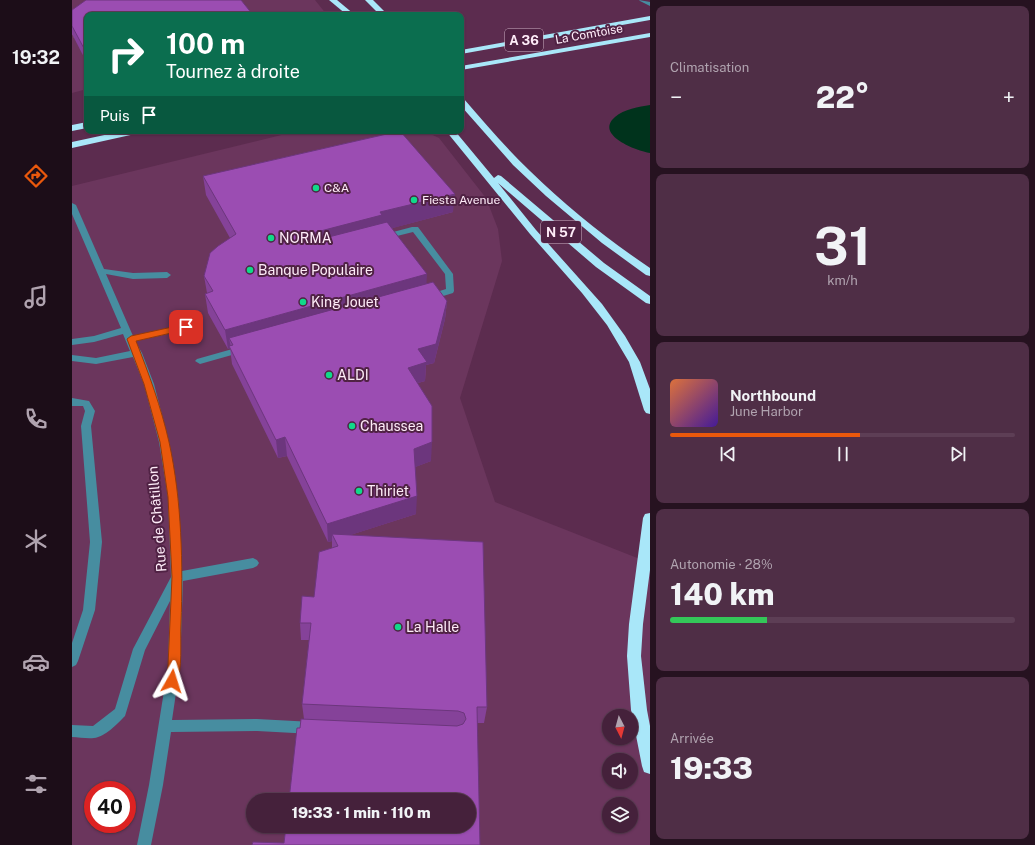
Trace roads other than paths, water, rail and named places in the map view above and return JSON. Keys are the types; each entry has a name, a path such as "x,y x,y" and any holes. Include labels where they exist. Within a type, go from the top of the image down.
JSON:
{"highway":[{"path":"333,0 347,12"},
{"path":"337,0 348,12"},
{"path":"369,0 381,12"},
{"name":"La Comtoise","path":"464,51 650,18"},
{"name":"La Comtoise","path":"464,67 650,35"},
{"name":"N 57","path":"464,104 513,159 536,182 572,213 650,274"},
{"path":"72,128 84,126"},
{"path":"72,145 122,134"},
{"name":"N 57","path":"453,134 476,159 600,264 650,301"},
{"path":"476,159 532,230 605,315 620,336 638,372 650,410"},
{"path":"650,518 636,624 634,656 639,710 650,766"}],"street":[{"path":"642,0 650,4"},
{"name":"Rue de Châtillon","path":"72,205 137,353 149,384 164,442 173,497 177,577 174,666 166,726 144,845"},
{"path":"379,239 415,229 449,274 450,291 420,300"},
{"path":"101,271 133,276 167,275"},
{"path":"72,342 186,327"},
{"path":"200,361 253,346"},
{"path":"72,358 80,361 109,359 137,353"},
{"path":"72,402 86,403 90,411 86,426 96,542 89,610 72,661"},
{"path":"72,731 95,732 112,720 120,712 139,648 177,577 253,563"},
{"path":"166,726 257,725 328,728"}],"place":[{"name":"C&A","path":"316,188"},
{"name":"Fiesta Avenue","path":"414,200"},
{"name":"NORMA","path":"271,238"},
{"name":"Banque Populaire","path":"250,270"},
{"name":"King Jouet","path":"303,302"},
{"name":"ALDI","path":"329,375"},
{"name":"Chaussea","path":"352,426"},
{"name":"Thiriet","path":"359,491"},
{"name":"La Halle","path":"398,627"}]}
